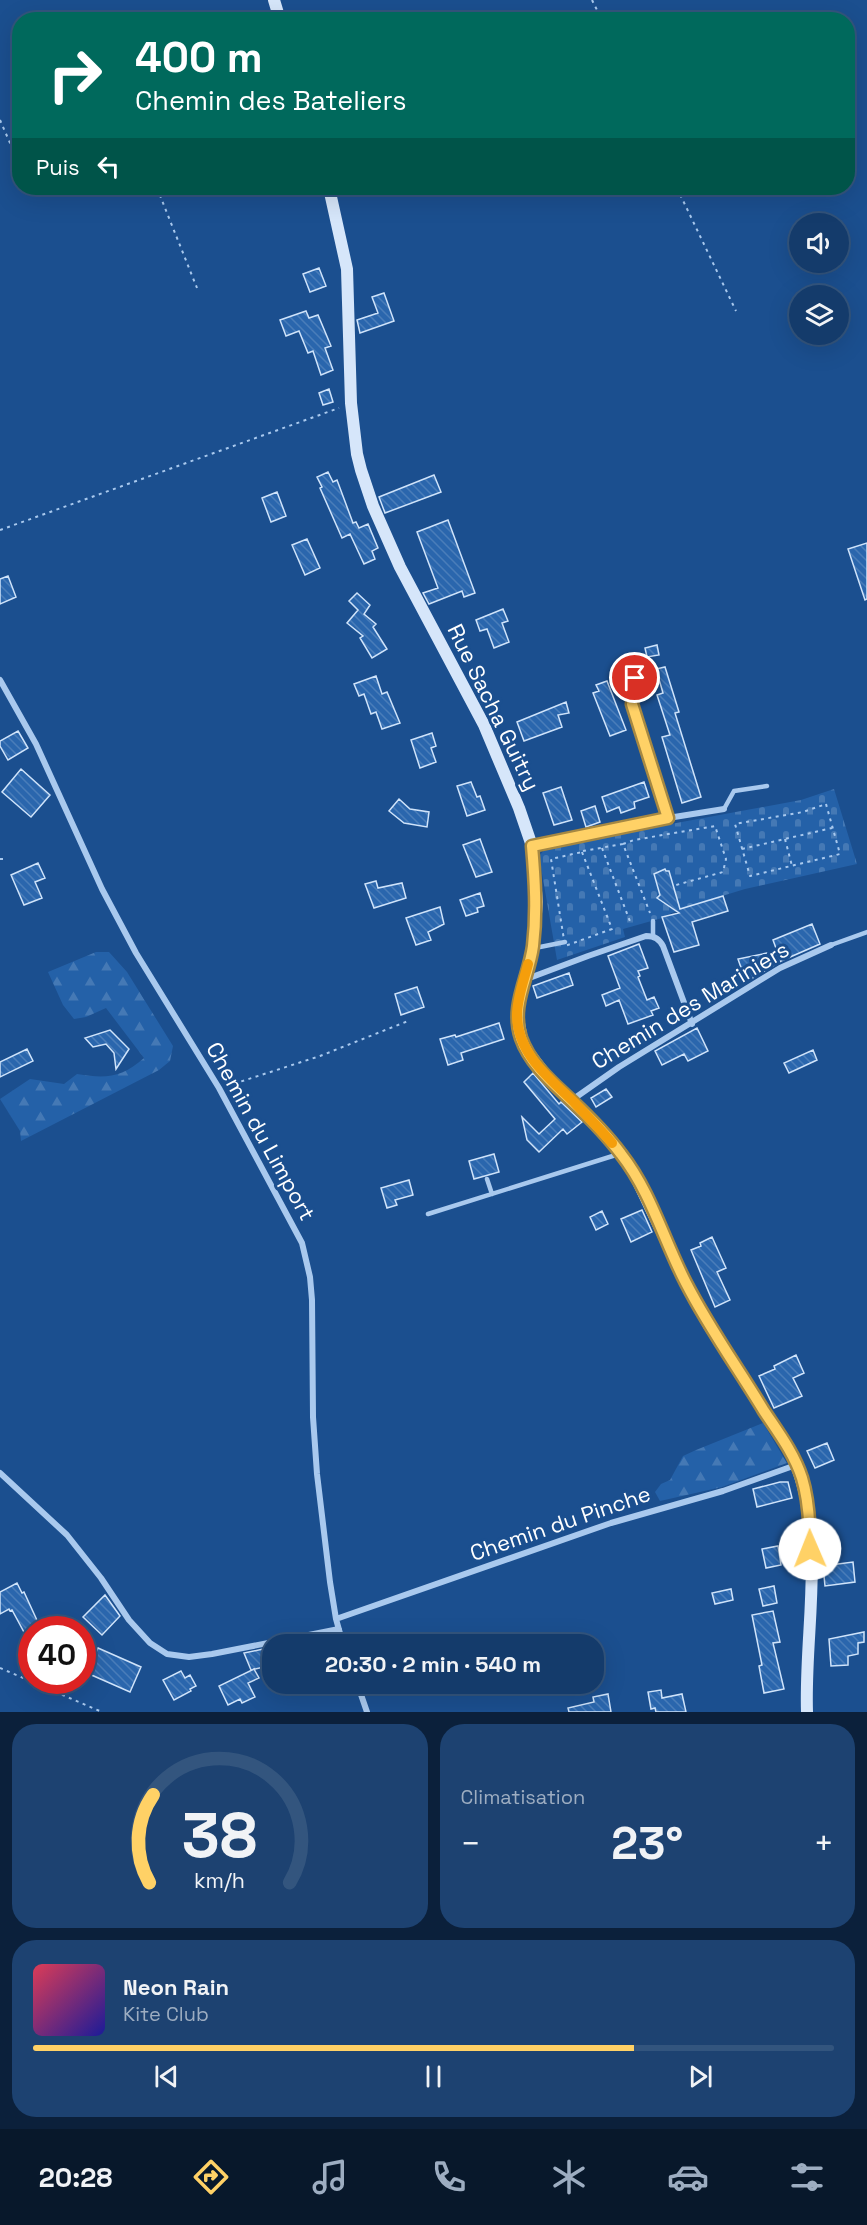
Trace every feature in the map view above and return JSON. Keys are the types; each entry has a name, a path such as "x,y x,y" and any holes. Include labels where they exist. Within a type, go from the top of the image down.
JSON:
{"street":[{"name":"Rue Sacha Guitry","path":"330,195 346,269 351,403 357,454 373,506 400,567 484,725 519,808 532,846 537,902 533,948 517,1012 522,1040 528,1052 548,1078 572,1100 621,1153 633,1171 708,1324 797,1465 810,1518 811,1586 807,1712"},
{"path":"635,678 632,704 668,818"},
{"name":"Chemin du Limport","path":"0,680 36,744 74,830 131,944 219,1088 302,1243 310,1277 314,1428 330,1582 340,1634"},
{"path":"532,846 724,809"},
{"path":"524,980 646,936 653,936 660,940 663,946 692,1024"},
{"name":"Chemin des Mariniers","path":"572,1100 619,1067 780,968 831,945"},
{"name":"Chemin du Pinche","path":"336,1619 611,1523 723,1491 797,1465"},
{"path":"0,1473 67,1535 101,1578 129,1620 150,1643 167,1654 189,1657 212,1654 339,1629"},
{"path":"361,1694 367,1712"}],"lane":[{"path":"724,809 734,791 767,786"},
{"path":"653,921 653,936"},
{"path":"831,945 867,932"},
{"path":"533,948 565,942"},
{"path":"428,1214 621,1153"},
{"path":"487,1179 492,1194"}],"path":[{"path":"0,120 12,147"},
{"path":"160,195 197,288"},
{"path":"680,195 736,311"},
{"path":"0,530 351,403"},
{"path":"826,804 840,854 750,876 742,849 735,824 803,812 826,804"},
{"path":"582,852 612,929 565,946 551,860 582,852 623,844 633,840 715,826 726,859 723,872 676,885"},
{"path":"742,849 832,828"},
{"path":"785,839 792,866"},
{"path":"623,844 653,921"},
{"path":"602,848 631,924"},
{"path":"0,859 7,859"},
{"path":"219,1088 320,1056 408,1021"},
{"path":"0,1668 102,1712"}],"green space":[{"path":"834,789 857,864 745,889 686,907 662,918 623,929 625,937 557,960 539,856 547,847 801,800"},
{"path":"96,952 109,952 127,972 173,1046 170,1061 159,1070 21,1141 20,1131 0,1099 30,1079 64,1084 77,1074 113,1075 128,1070 144,1058 106,1008 86,1017 74,1019 63,1005 48,972"},
{"path":"763,1423 787,1463 722,1487 660,1501 655,1492 661,1484 670,1480 683,1456"}],"building":[{"path":"319,268 326,286 310,292 303,274"},
{"path":"384,293 394,321 360,333 357,320 378,313 372,297"},
{"path":"306,311 309,318 318,315 331,346 325,348 333,370 321,375 313,351 308,353 299,331 286,336 280,320"},
{"path":"329,389 333,402 323,405 319,393"},
{"path":"328,472 333,482 337,480 353,523 356,522 359,528 368,524 378,548 372,551 375,559 364,564 350,534 342,538 317,477"},
{"path":"434,475 441,492 385,513 379,497"},
{"path":"277,492 286,516 271,522 262,498"},
{"path":"448,520 475,593 464,597 462,591 429,604 423,593 438,588 417,532"},
{"path":"307,539 320,568 305,575 292,545"},
{"path":"867,543 867,599 865,600 848,549"},
{"path":"8,576 16,597 0,604 0,579"},
{"path":"357,593 370,605 364,614 376,624 373,627 387,649 372,658 360,638 363,636 347,623 358,610 349,601"},
{"path":"503,609 508,621 502,623 509,642 494,648 487,629 480,631 476,620"},
{"path":"657,645 659,655 647,657 645,648"},
{"path":"665,667 679,712 675,713 701,797 682,803 662,737 670,735 657,695 663,693 656,669"},
{"path":"376,676 382,694 387,692 400,723 382,729 376,712 371,714 364,694 359,696 354,684"},
{"path":"607,681 626,730 610,736 593,693 599,691 596,685"},
{"path":"566,702 569,713 558,715 562,727 524,741 517,722"},
{"path":"18,731 28,748 8,760 0,746 0,741"},
{"path":"432,733 436,746 431,748 436,762 420,768 411,740"},
{"path":"21,769 50,795 31,817 2,792"},
{"path":"471,782 485,810 467,816 457,786"},
{"path":"644,782 649,797 634,802 635,808 621,813 619,807 607,812 602,797"},
{"path":"561,787 572,820 554,825 543,793"},
{"path":"399,799 410,809 429,812 427,827 404,823 389,811"},
{"path":"595,806 600,822 586,827 581,811"},
{"path":"480,839 492,872 476,877 463,845"},
{"path":"38,863 45,878 35,882 42,898 24,905 11,875"},
{"path":"665,869 669,871 680,909 723,896 728,911 692,922 699,945 674,952 662,917 679,913 657,898 660,895 654,874"},
{"path":"376,881 378,888 402,883 406,898 374,908 365,884"},
{"path":"480,893 484,906 477,908 478,912 466,916 460,900"},
{"path":"440,907 444,924 428,932 431,940 416,945 406,918"},
{"path":"812,924 820,944 781,961 746,982 738,959 777,951 773,940"},
{"path":"639,944 648,968 638,971 640,976 638,977 647,1000 654,997 659,1008 651,1011 653,1015 628,1024 619,1000 606,1006 602,995 620,988 608,956"},
{"path":"569,973 573,985 537,998 533,986"},
{"path":"417,987 424,1007 401,1015 395,994"},
{"path":"499,1023 504,1039 461,1053 463,1060 448,1065 440,1039 455,1035 456,1037"},
{"path":"697,1028 708,1051 688,1061 684,1054 662,1065 655,1051"},
{"path":"110,1030 129,1049 116,1069 114,1053 106,1044 93,1047 85,1038"},
{"path":"27,1049 33,1061 0,1077 0,1062"},
{"path":"813,1050 817,1060 789,1073 784,1063"},
{"path":"533,1073 559,1104 561,1102 582,1122 567,1134 563,1129 539,1152 527,1140 522,1117 539,1134 555,1119 524,1082"},
{"path":"606,1089 612,1097 596,1107 591,1098"},
{"path":"494,1154 499,1172 474,1179 469,1161"},
{"path":"409,1180 413,1195 395,1200 397,1205 387,1208 381,1188"},
{"path":"642,1210 652,1232 631,1242 621,1219"},
{"path":"602,1211 608,1224 596,1230 590,1217"},
{"path":"712,1237 726,1268 717,1272 730,1300 715,1307 691,1250 701,1246 700,1243"},
{"path":"796,1355 804,1373 793,1378 802,1396 774,1408 759,1376 775,1369 774,1366"},
{"path":"827,1443 834,1460 815,1468 807,1451"},
{"path":"788,1482 792,1498 757,1507 753,1489"},
{"path":"778,1546 781,1565 766,1568 762,1549"},
{"path":"853,1562 855,1582 825,1586 823,1566"},
{"path":"17,1583 22,1593 24,1592 35,1616 18,1616 18,1621 12,1610 9,1609 0,1614 0,1592"},
{"path":"774,1586 777,1603 763,1606 759,1589"},
{"path":"731,1589 733,1600 715,1604 712,1593"},
{"path":"105,1595 120,1616 102,1635 96,1629 96,1616 84,1616"},
{"path":"773,1611 780,1642 773,1643 784,1689 764,1693 759,1666 762,1665 752,1615"},
{"path":"864,1632 864,1642 858,1643 858,1654 848,1656 848,1665 831,1666 829,1639"},
{"path":"98,1648 141,1667 130,1692 96,1677"},
{"path":"262,1649 262,1668 251,1670 244,1653"},
{"path":"254,1669 259,1678 248,1683 255,1697 242,1703 240,1699 228,1705 219,1686"},
{"path":"181,1671 185,1678 190,1675 196,1686 174,1700 163,1680"},
{"path":"661,1690 662,1698 682,1694 686,1712 656,1712 655,1708 651,1709 648,1692"},
{"path":"608,1694 611,1712 569,1712 568,1708 594,1702 593,1697"}],"slow traffic":[{"path":"528,964 517,1012 522,1040 528,1052 548,1078 593,1121 612,1143"}],"route":[{"path":"635,678 632,704 668,818 532,846 536,910 533,948 517,1012 518,1026 528,1052 548,1078 593,1121 621,1153 633,1171 708,1324 789,1449 801,1476 806,1496 810,1518 810,1549"}]}
